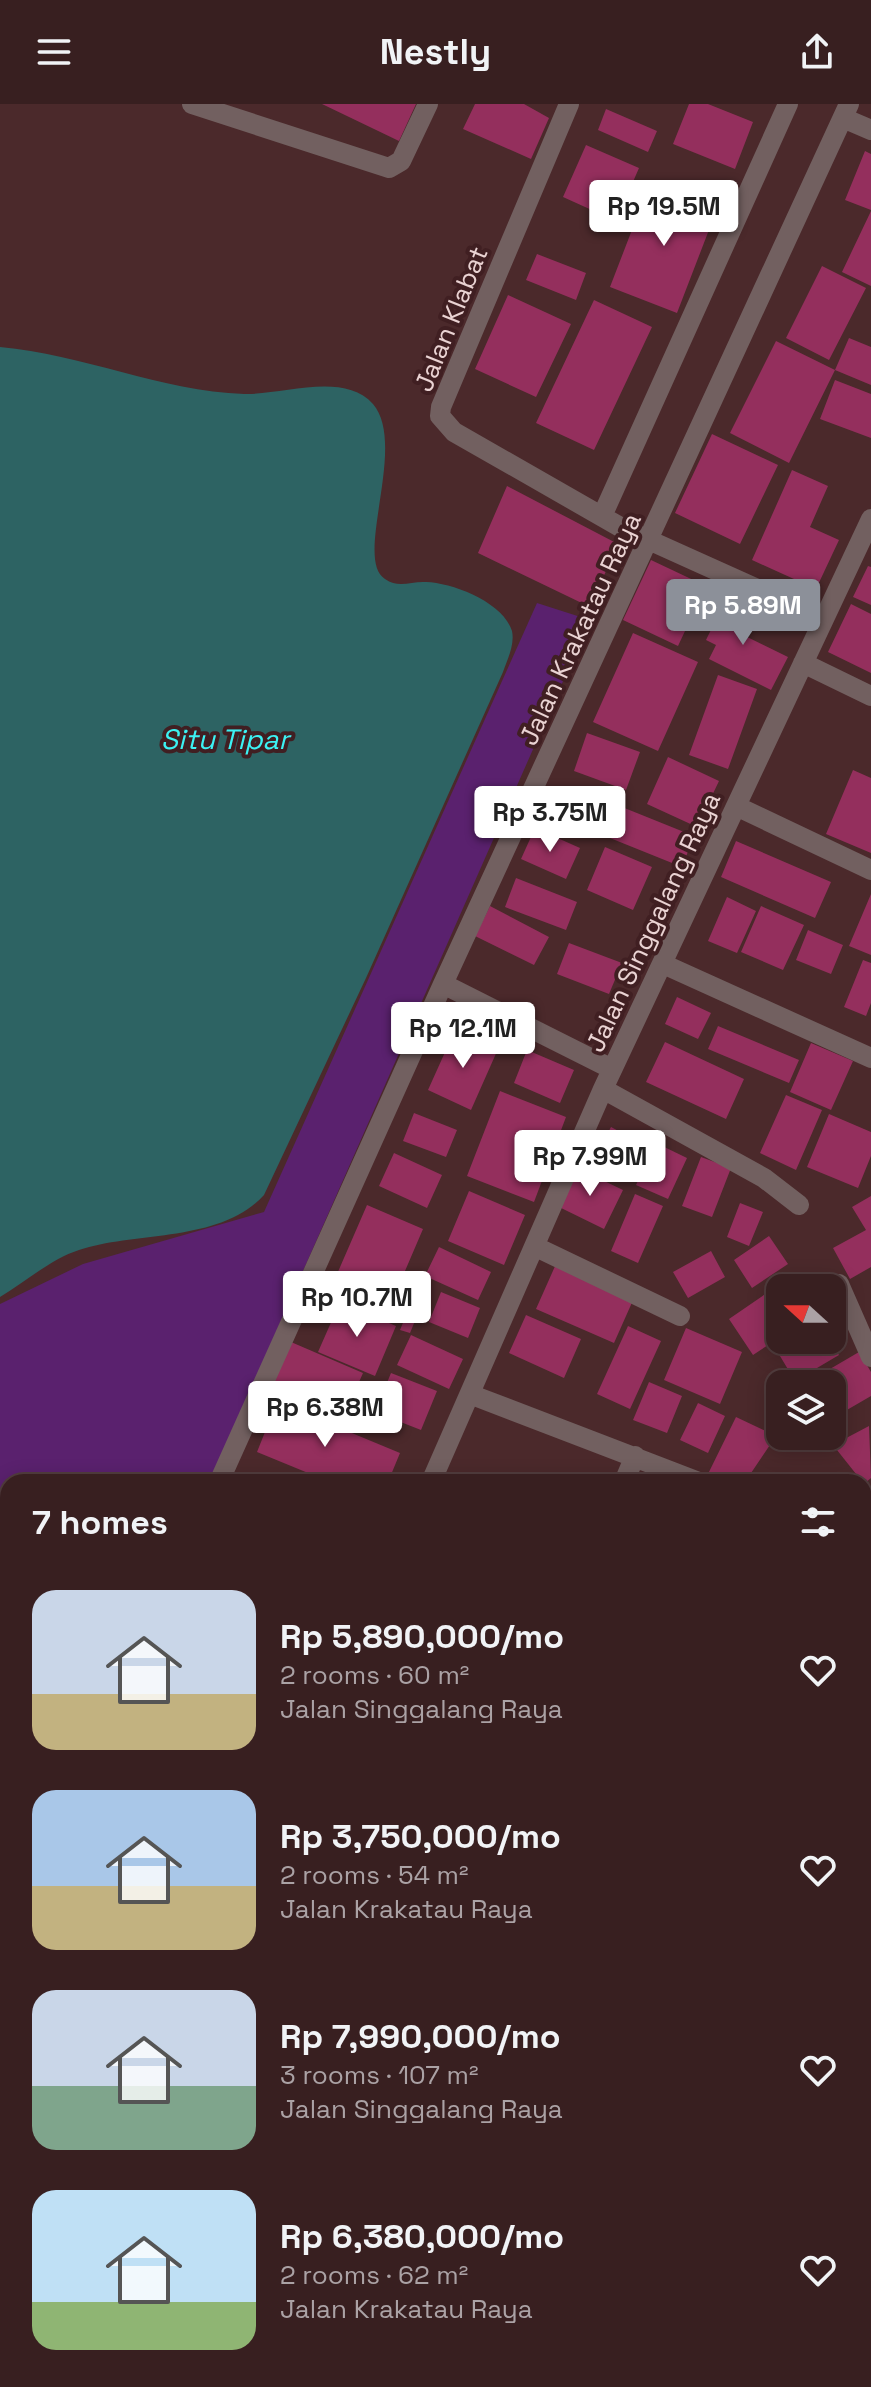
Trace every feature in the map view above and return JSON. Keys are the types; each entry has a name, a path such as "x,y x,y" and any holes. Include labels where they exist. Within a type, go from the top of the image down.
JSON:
{"street":[{"path":"192,104 218,108 389,168 401,161 428,104"},
{"name":"Jalan Klabat","path":"569,104 441,407 440,416 454,432 650,541 824,619"},
{"name":"Jalan Krakatau Raya","path":"603,514 788,104"},
{"path":"846,111 871,130"},
{"name":"Jalan Krakatau Raya","path":"227,1474 443,984 846,111"},
{"name":"Jalan Singgalang Raya","path":"435,1474 472,1395 612,1069 871,519"},
{"path":"803,663 871,696"},
{"path":"736,806 871,870"},
{"path":"663,964 871,1058"},
{"path":"443,984 612,1069"},
{"path":"603,1089 764,1178 799,1205"},
{"path":"536,1247 680,1316"},
{"path":"846,1300 871,1357"},
{"path":"472,1395 679,1474"},
{"path":"627,1474 635,1456"}],"shaded area":[{"path":"537,603 590,620 214,1474 0,1474 0,1304 83,1264 264,1212"}],"water":[{"name":"Situ Tipar","path":"0,347 61,357 152,380 213,391 244,394 329,387 361,394 373,404 382,422 385,446 376,526 377,567 385,579 395,584 437,583 476,596 499,611 513,636 503,672 366,978 264,1195 246,1210 225,1221 79,1250 48,1265 0,1297"}],"building":[{"path":"322,104 416,104 399,141"},
{"path":"475,104 524,104 549,118 531,159 463,129"},
{"path":"689,104 708,104 753,122 735,169 673,144"},
{"path":"606,109 657,131 648,152 598,130"},
{"path":"586,145 639,168 616,221 563,197"},
{"path":"865,151 871,154 871,210 845,200"},
{"path":"650,183 717,209 677,313 610,287"},
{"path":"871,211 871,286 842,272"},
{"path":"537,254 586,273 576,300 526,280"},
{"path":"822,266 866,288 829,360 786,338"},
{"path":"508,295 571,324 536,397 475,369"},
{"path":"594,300 652,327 594,450 536,423"},
{"path":"849,338 871,347 871,385 835,370"},
{"path":"776,341 835,370 789,463 730,433"},
{"path":"835,380 871,394 871,438 820,419"},
{"path":"712,434 778,465 740,544 675,513"},
{"path":"792,470 828,486 810,527 839,540 816,589 752,560"},
{"path":"507,486 618,544 590,607 478,553"},
{"path":"651,560 706,586 678,646 623,620"},
{"path":"868,566 871,567 871,605 853,597"},
{"path":"726,599 755,612 743,635 788,657 771,690 709,659 716,645 706,640"},
{"path":"851,604 871,614 871,673 828,652"},
{"path":"633,633 698,662 658,751 593,722"},
{"path":"718,675 757,689 728,769 689,755"},
{"path":"587,733 640,752 626,790 574,771"},
{"path":"668,757 719,781 697,827 647,804"},
{"path":"853,770 871,778 871,853 826,834"},
{"path":"622,807 694,836 682,867 610,838"},
{"path":"535,828 580,848 566,879 521,859"},
{"path":"736,841 831,882 815,918 721,877"},
{"path":"605,847 652,867 633,910 587,890"},
{"path":"516,878 577,902 566,930 505,907"},
{"path":"871,894 871,955 849,946"},
{"path":"727,897 756,911 737,953 708,941"},
{"path":"490,906 549,937 534,965 475,936"},
{"path":"761,906 804,925 783,970 741,952"},
{"path":"808,930 843,945 831,974 796,960"},
{"path":"569,943 622,963 609,994 557,974"},
{"path":"863,960 871,963 871,1003 866,1016 844,1007"},
{"path":"677,997 711,1013 698,1039 665,1024"},
{"path":"718,1026 799,1060 789,1083 708,1049"},
{"path":"455,1030 498,1049 471,1110 428,1090"},
{"path":"665,1042 744,1079 726,1119 646,1082"},
{"path":"811,1043 853,1061 831,1110 790,1092"},
{"path":"527,1050 574,1070 560,1103 514,1083"},
{"path":"500,1091 566,1117 534,1202 467,1176"},
{"path":"786,1095 822,1110 796,1170 760,1153"},
{"path":"414,1113 457,1130 446,1157 403,1141"},
{"path":"829,1114 871,1132 871,1156 858,1188 807,1167"},
{"path":"611,1127 643,1144 626,1177 594,1160"},
{"path":"656,1143 687,1158 668,1199 636,1185"},
{"path":"394,1153 442,1175 427,1208 379,1186"},
{"path":"701,1157 731,1168 712,1217 682,1206"},
{"path":"575,1167 623,1190 604,1229 557,1206"},
{"path":"469,1191 525,1215 504,1265 448,1241"},
{"path":"635,1194 663,1206 638,1263 611,1251"},
{"path":"871,1196 871,1267 850,1279 833,1248 866,1230 852,1207"},
{"path":"740,1203 763,1212 749,1246 727,1237"},
{"path":"367,1205 423,1229 390,1306 334,1281"},
{"path":"769,1236 788,1264 773,1274 766,1274 766,1279 752,1288 734,1260"},
{"path":"439,1247 491,1272 478,1300 425,1276"},
{"path":"711,1251 725,1277 688,1298 673,1272"},
{"path":"556,1264 634,1298 614,1343 536,1309"},
{"path":"419,1284 429,1287 410,1333 400,1330"},
{"path":"441,1292 480,1308 468,1338 429,1322"},
{"path":"766,1294 766,1346 753,1355 729,1319"},
{"path":"340,1302 396,1326 375,1376 318,1352"},
{"path":"526,1315 581,1339 564,1378 509,1353"},
{"path":"628,1326 661,1341 630,1409 597,1394"},
{"path":"686,1328 742,1352 720,1404 664,1380"},
{"path":"411,1335 463,1359 449,1389 397,1365"},
{"path":"291,1342 363,1373 341,1423 269,1391"},
{"path":"859,1352 871,1372 871,1396 846,1411 846,1370 828,1370"},
{"path":"779,1354 839,1355 814,1370 788,1370"},
{"path":"391,1373 437,1391 421,1430 375,1412"},
{"path":"649,1382 682,1396 667,1433 633,1420"},
{"path":"277,1402 400,1453 391,1474 311,1474 257,1452"},
{"path":"698,1403 725,1416 708,1453 680,1440"},
{"path":"736,1417 766,1431 767,1450 750,1474 708,1474"},
{"path":"869,1426 871,1474 856,1474 837,1450 846,1450 846,1438"}]}
